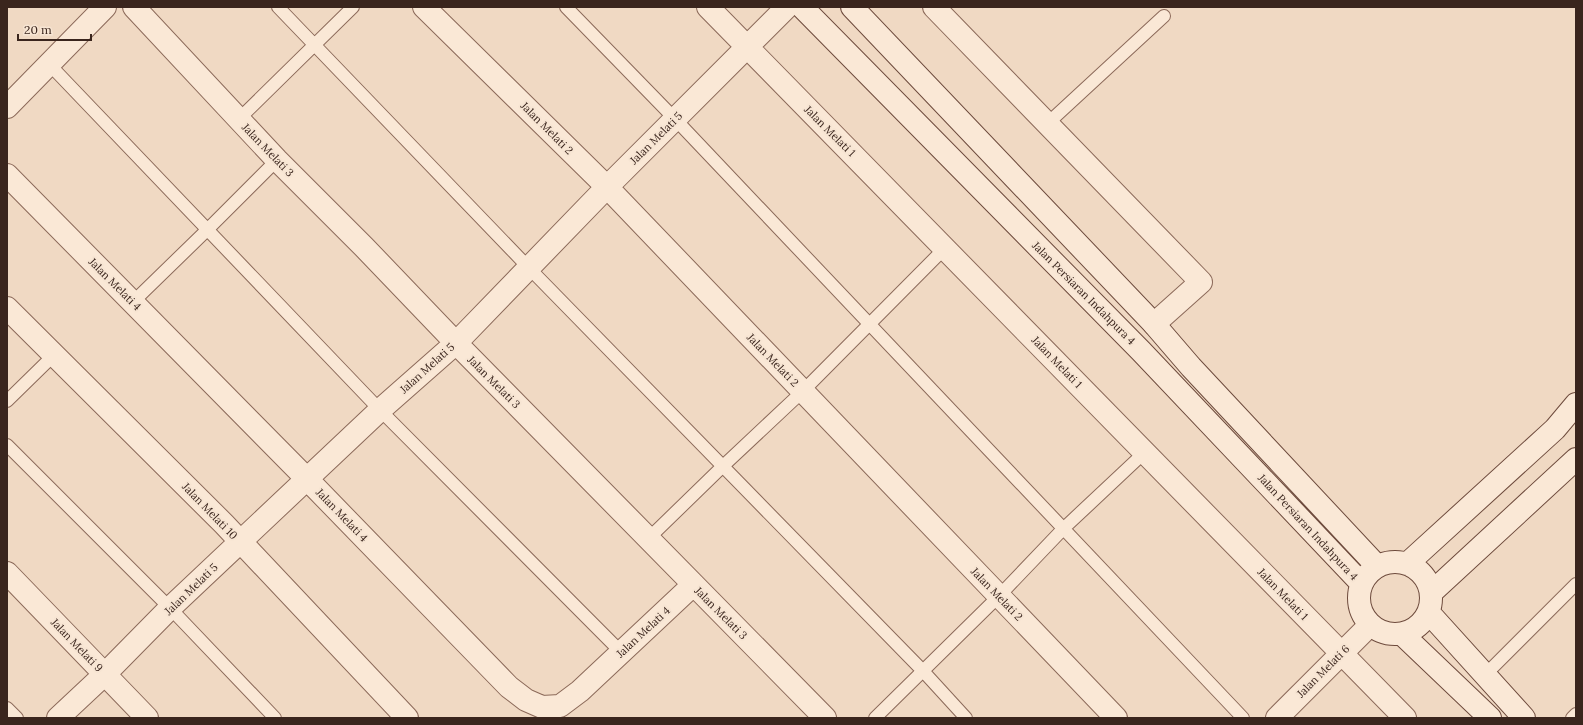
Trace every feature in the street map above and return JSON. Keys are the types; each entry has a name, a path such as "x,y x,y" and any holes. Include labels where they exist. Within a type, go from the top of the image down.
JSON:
{"street":[{"path":"7,107 105,7"},
{"name":"Jalan Melati 3","path":"134,7 277,160 825,718"},
{"name":"Jalan Melati 2","path":"424,7 607,187 1116,718"},
{"name":"Jalan Melati 1","path":"708,7 1405,718"},
{"name":"Jalan Melati 5","path":"58,718 105,674 170,608 380,410 456,342 607,187 787,7"},
{"name":"Jalan Persiaran Indahpura 4","path":"802,7 1141,351 1361,583"},
{"path":"852,7 1154,324 1191,367 1376,566"},
{"path":"934,7 1201,282 1154,324"},
{"name":"Jalan Melati 4","path":"7,175 307,479 509,687 526,700 542,707 560,706 580,691 693,584"},
{"name":"Jalan Melati 10","path":"7,308 240,542 407,718"},
{"path":"1407,564 1555,429 1576,404"},
{"path":"1432,592 1576,459"},
{"path":"1388,562 1400,562 1412,565 1421,572 1428,581 1432,592 1432,603 1429,613 1422,623 1413,630 1402,634 1391,634 1380,631 1370,625 1363,616 1359,605 1358,594 1361,583 1368,573 1376,566 1388,562"},
{"name":"Jalan Melati 9","path":"7,573 147,718"},
{"path":"1429,613 1524,718"},
{"name":"Jalan Melati 6","path":"1277,718 1370,625"},
{"path":"1402,634 1490,718"}],"lane":[{"path":"278,7 528,268 923,671 966,718"},
{"path":"239,119 353,7"},
{"path":"566,7 675,119 1243,718"},
{"path":"1047,124 1164,16"},
{"path":"49,64 380,410 621,652"},
{"path":"133,302 208,230 277,160"},
{"path":"648,539 802,391 945,248"},
{"path":"7,402 54,355"},
{"path":"7,445 170,608 275,718"},
{"path":"875,718 999,596 1063,529 1145,452"},
{"path":"1485,675 1576,584"},
{"path":"7,708 17,718"},
{"path":"1572,718 1576,714"}]}
